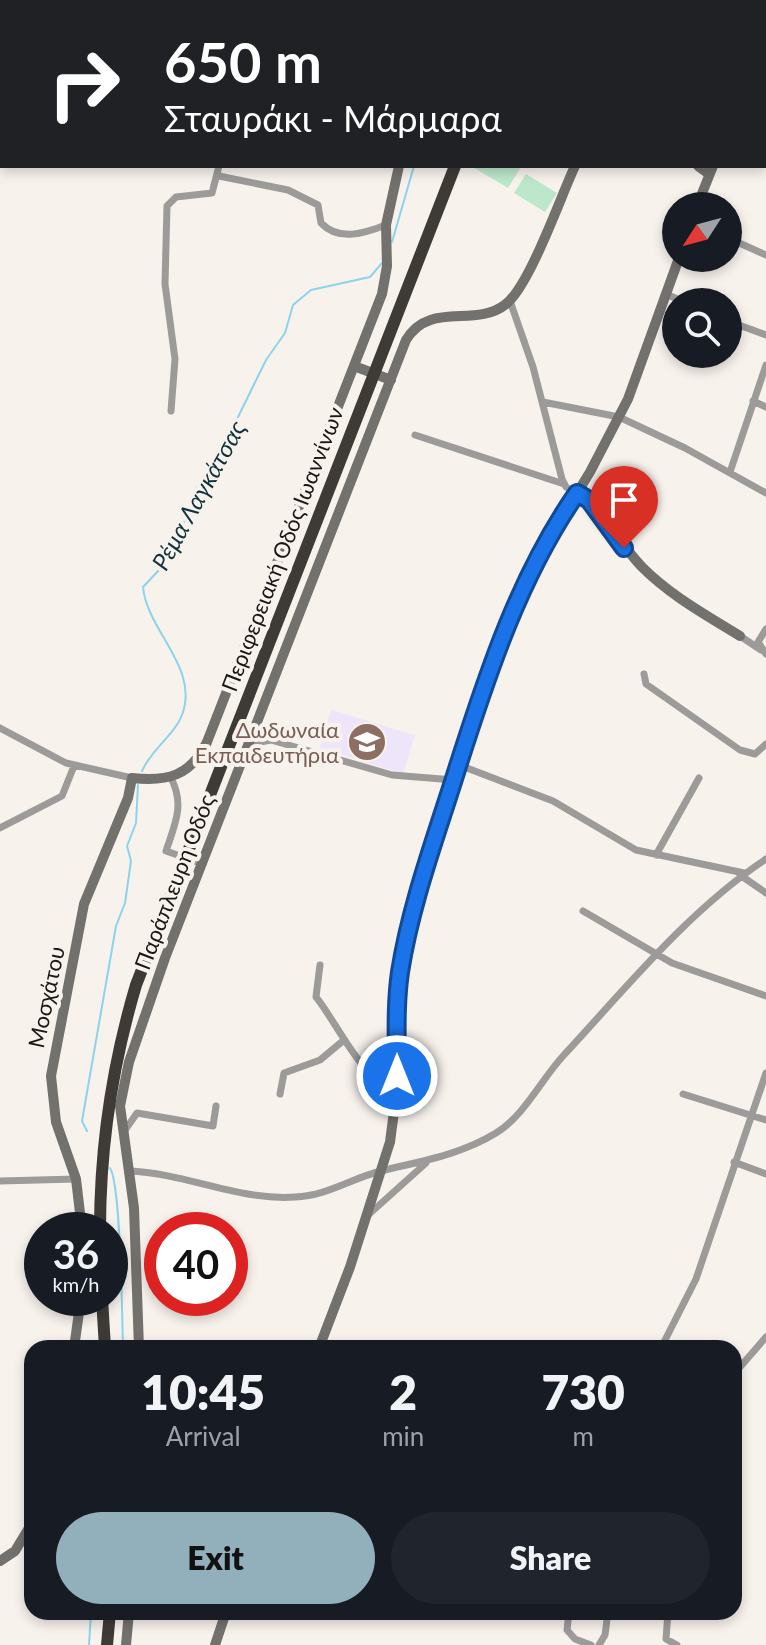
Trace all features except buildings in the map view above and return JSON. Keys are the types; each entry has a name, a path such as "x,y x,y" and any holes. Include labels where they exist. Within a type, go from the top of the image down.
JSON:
{"highway":[{"name":"Περιφερειακή Οδός Ιωαννίνων","path":"101,1212 103,1146 115,1059 136,985 454,168"},
{"path":"103,1316 105,1340"},
{"path":"107,1645 109,1620"}],"street":[{"path":"171,411 175,359 165,284 167,206 176,197 210,195 219,176 219,168"},
{"name":"Παράπλευρη Οδός","path":"132,778 171,778 192,765 207,742 382,294 387,266 386,225 399,168"},
{"path":"564,484 519,319 510,301 523,282 574,168"},
{"path":"702,192 711,170"},
{"path":"219,176 288,190 305,198 318,205 321,223 333,232 360,234 386,225"},
{"path":"742,244 766,255"},
{"name":"Παράπλευρη Οδός","path":"139,1340 136,1240 129,1171 121,1134 121,1098 129,1062 406,340 423,321 440,316 490,313 510,301"},
{"path":"322,1340 367,1216 392,1133 397,1090 397,999 402,961 454,780 498,647 549,539 619,417 662,304"},
{"path":"742,326 766,335"},
{"path":"730,472 766,365"},
{"path":"354,366 391,380"},
{"path":"753,401 766,407"},
{"path":"543,402 619,417 766,493"},
{"path":"415,435 564,484 589,500 616,539 645,570 690,606 764,652"},
{"path":"740,636 763,631"},
{"path":"763,631 758,642 764,652"},
{"path":"644,674 646,684 740,750 752,755 766,744"},
{"path":"0,728 74,766 132,778"},
{"path":"249,744 271,740 392,775 454,780"},
{"path":"459,765 553,801 636,850 742,874 766,893"},
{"path":"0,828 62,796 74,766"},
{"name":"Μοσχάτου","path":"80,1212 76,1179 54,1116 52,1068 84,904 128,798 132,778"},
{"path":"171,778 179,797 179,808 166,851 203,864"},
{"path":"656,855 699,778"},
{"path":"129,1171 172,1174 264,1197 296,1197 325,1193 381,1171 428,1162 485,1139 507,1124 561,1059 657,954 742,874 766,859"},
{"path":"583,911 680,966 766,996"},
{"path":"320,965 315,994 344,1040 381,1083 397,1090"},
{"path":"280,1094 284,1073 320,1060 344,1040"},
{"path":"665,1340 696,1279 766,1073"},
{"path":"683,1094 766,1120"},
{"path":"121,1134 137,1113 213,1126 216,1106"},
{"path":"367,1216 401,1182 428,1162"},
{"path":"734,1162 766,1174"},
{"path":"0,1181 76,1179"},
{"path":"75,1340 78,1316"},
{"path":"742,1365 766,1337"},
{"path":"0,1561 15,1551 24,1536"},
{"path":"126,1645 128,1620"},
{"path":"215,1645 223,1620"},
{"path":"568,1620 567,1630 575,1639 591,1645"},
{"path":"599,1645 605,1635 607,1620"},
{"path":"667,1620 666,1639 677,1645"}],"shaded area":[{"name":"Δωδωναία Εκπαιδευτήρια","path":"331,710 415,735 403,774 320,748"}],"green space":[{"path":"474,168 520,168 508,188"},
{"path":"526,174 557,193 545,212 514,193"}],"waterway":[{"name":"Ρέμα Λαγκάτσας","path":"392,242 413,168"},
{"name":"Ρέμα Λαγκάτσας","path":"142,771 178,722 186,698 179,665 153,619 143,587 160,569 169,542 182,529 195,490 213,468 266,360 285,333 293,305 311,290 370,277 382,263"},
{"name":"Ρέμα Λαγκάτσας","path":"87,1131 82,1121 116,926 125,903 131,861 127,846 136,823 138,785"},
{"name":"Ρέμα Λαγκάτσας","path":"110,1168 119,1224 123,1340"},
{"name":"Ρέμα Λαγκάτσας","path":"89,1645 91,1620"}],"place":[{"name":"Δωδωναία Εκπαιδευτήρια","path":"367,742"}],"route":[{"path":"397,1076 397,999 402,961 436,833 483,684 498,647 534,568 577,493 589,500 624,548"}]}
